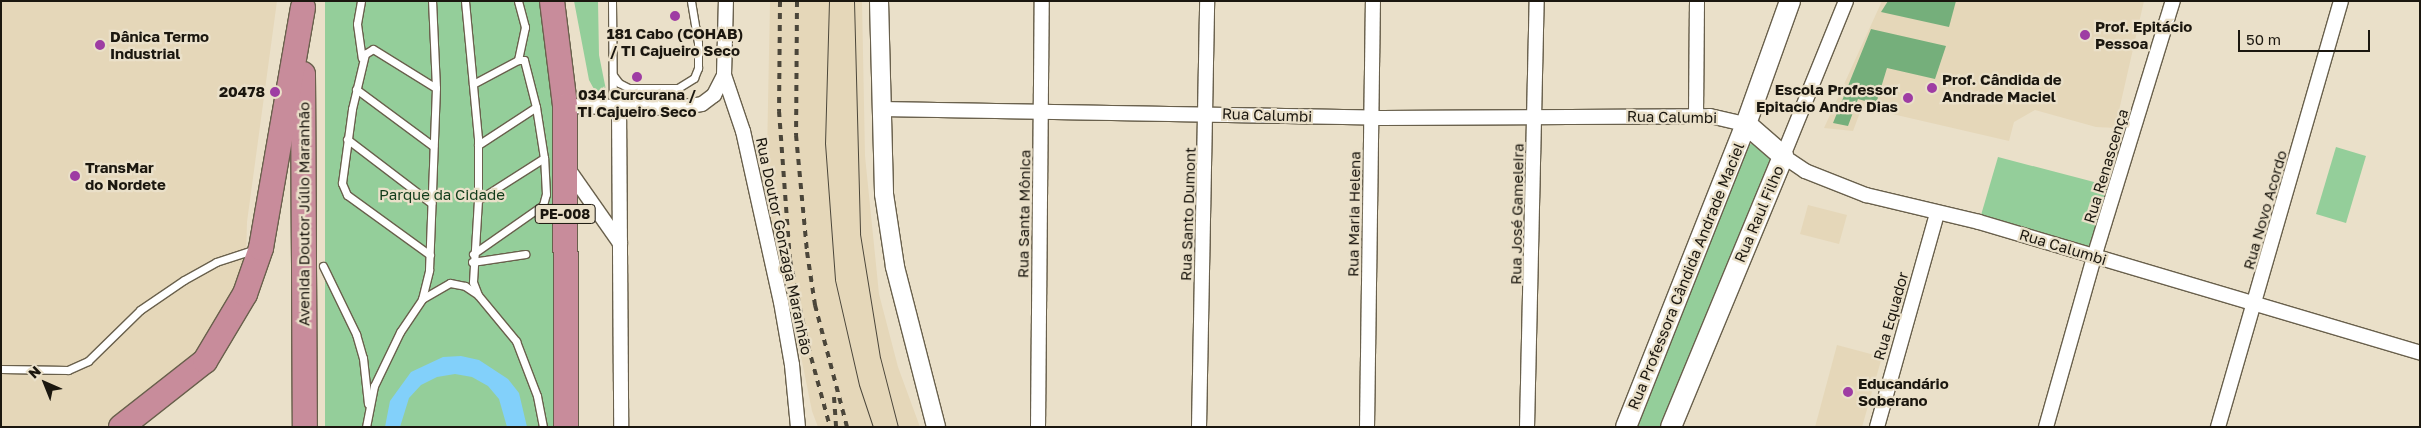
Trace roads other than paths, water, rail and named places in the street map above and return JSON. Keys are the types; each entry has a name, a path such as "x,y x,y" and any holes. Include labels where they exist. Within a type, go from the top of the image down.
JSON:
{"highway":[{"name":"PE-008","path":"552,1 565,106 554,161 566,427"},
{"path":"122,427 205,361 245,294 261,248 303,5"},
{"name":"Avenida Doutor Júlio Maranhão","path":"303,5 305,427"}],"main road":[{"name":"Rua Professora Cândida Andrade Maciel","path":"1626,427 1746,124 1790,1"},
{"name":"Rua Calumbi","path":"1746,124 1783,156"},
{"name":"Rua Raul Filho","path":"1671,427 1783,156"}],"street":[{"path":"565,106 693,107 714,95 724,75 726,1"},
{"path":"879,1 880,109 884,194 895,268 918,369 936,427"},
{"name":"Rua Santa Mônica","path":"1038,427 1042,1"},
{"name":"Rua Santo Dumont","path":"1199,427 1207,114 1207,1"},
{"name":"Rua Maria Helena","path":"1367,427 1373,1"},
{"name":"Rua José Gameleira","path":"1527,427 1537,1"},
{"path":"1696,116 1697,1"},
{"name":"Rua Raul Filho","path":"1783,156 1846,1"},
{"name":"Rua Renascença","path":"2046,427 2094,257 2173,1"},
{"name":"Rua Novo Acordo","path":"2218,427 2255,305 2341,1"},
{"name":"Rua Doutor Gonzaga Maranhão","path":"724,75 743,131 781,302 792,365 798,427"},
{"path":"616,107 620,243 621,427"},
{"name":"Rua Calumbi","path":"880,109 1372,118 1696,116 1728,118 1746,124"},
{"name":"Rua Calumbi","path":"1783,156 1805,171 1842,187 2094,257 2420,353"},
{"path":"554,161 620,243"},
{"name":"Rua Equador","path":"1877,427 1937,213"}],"lane":[{"path":"361,1 357,24 362,58 347,139 342,183 347,195 430,255"},
{"path":"368,409 385,361 422,300 430,255 436,88 432,1"},
{"path":"465,1 478,145 478,200 473,282 478,294 516,341 537,396 542,427"},
{"path":"518,1 525,26 518,60"},
{"path":"612,1 613,74 616,107"},
{"path":"613,74 619,83 629,88 678,88 694,78 698,68 698,43 691,1"},
{"path":"362,58 373,49 436,88"},
{"path":"473,84 518,60 524,60 528,65 536,107 554,161 543,205 473,258"},
{"path":"356,89 433,146"},
{"path":"478,145 536,107"},
{"path":"347,139 431,203"},
{"path":"478,200 554,161"},
{"path":"1,369 68,370 88,362 140,310 184,280 216,262 261,248"},
{"path":"473,258 525,254"},
{"path":"323,266 356,334 363,358 368,409 366,427"},
{"path":"422,300 450,283 465,286 478,294"}],"water":[{"path":"461,356 479,360 508,379 519,393 527,427 507,427 499,399 488,386 472,377 455,374 437,377 421,385 409,398 400,427 385,427 390,401 411,372 443,357"}],"tram line":[{"path":"829,1 825,143 835,280 859,385 873,427"},
{"path":"854,1 860,234 880,357 898,427"}],"railway":[{"path":"780,1 779,111 790,260 808,346 830,427"},
{"path":"797,1 796,135 807,252 815,305 847,427"},
{"path":"834,397 836,427"}],"place":[{"name":"181 Cabo (COHAB) / TI Cajueiro Seco","path":"675,16"},
{"name":"Prof. Epitácio Pessoa","path":"2085,35"},
{"name":"Dânica Termo Industrial","path":"100,45"},
{"name":"034 Curcurana / TI Cajueiro Seco","path":"637,77"},
{"name":"Prof. Cândida de Andrade Maciel","path":"1932,88"},
{"name":"20478","path":"275,92"},
{"name":"Escola Professor Epitacio Andre Dias","path":"1908,98"},
{"name":"TransMar do Nordete","path":"75,176"},
{"name":"Educandário Soberano","path":"1848,392"}],"park label":[{"name":"Parque da Cidade","path":"442,195"}]}
